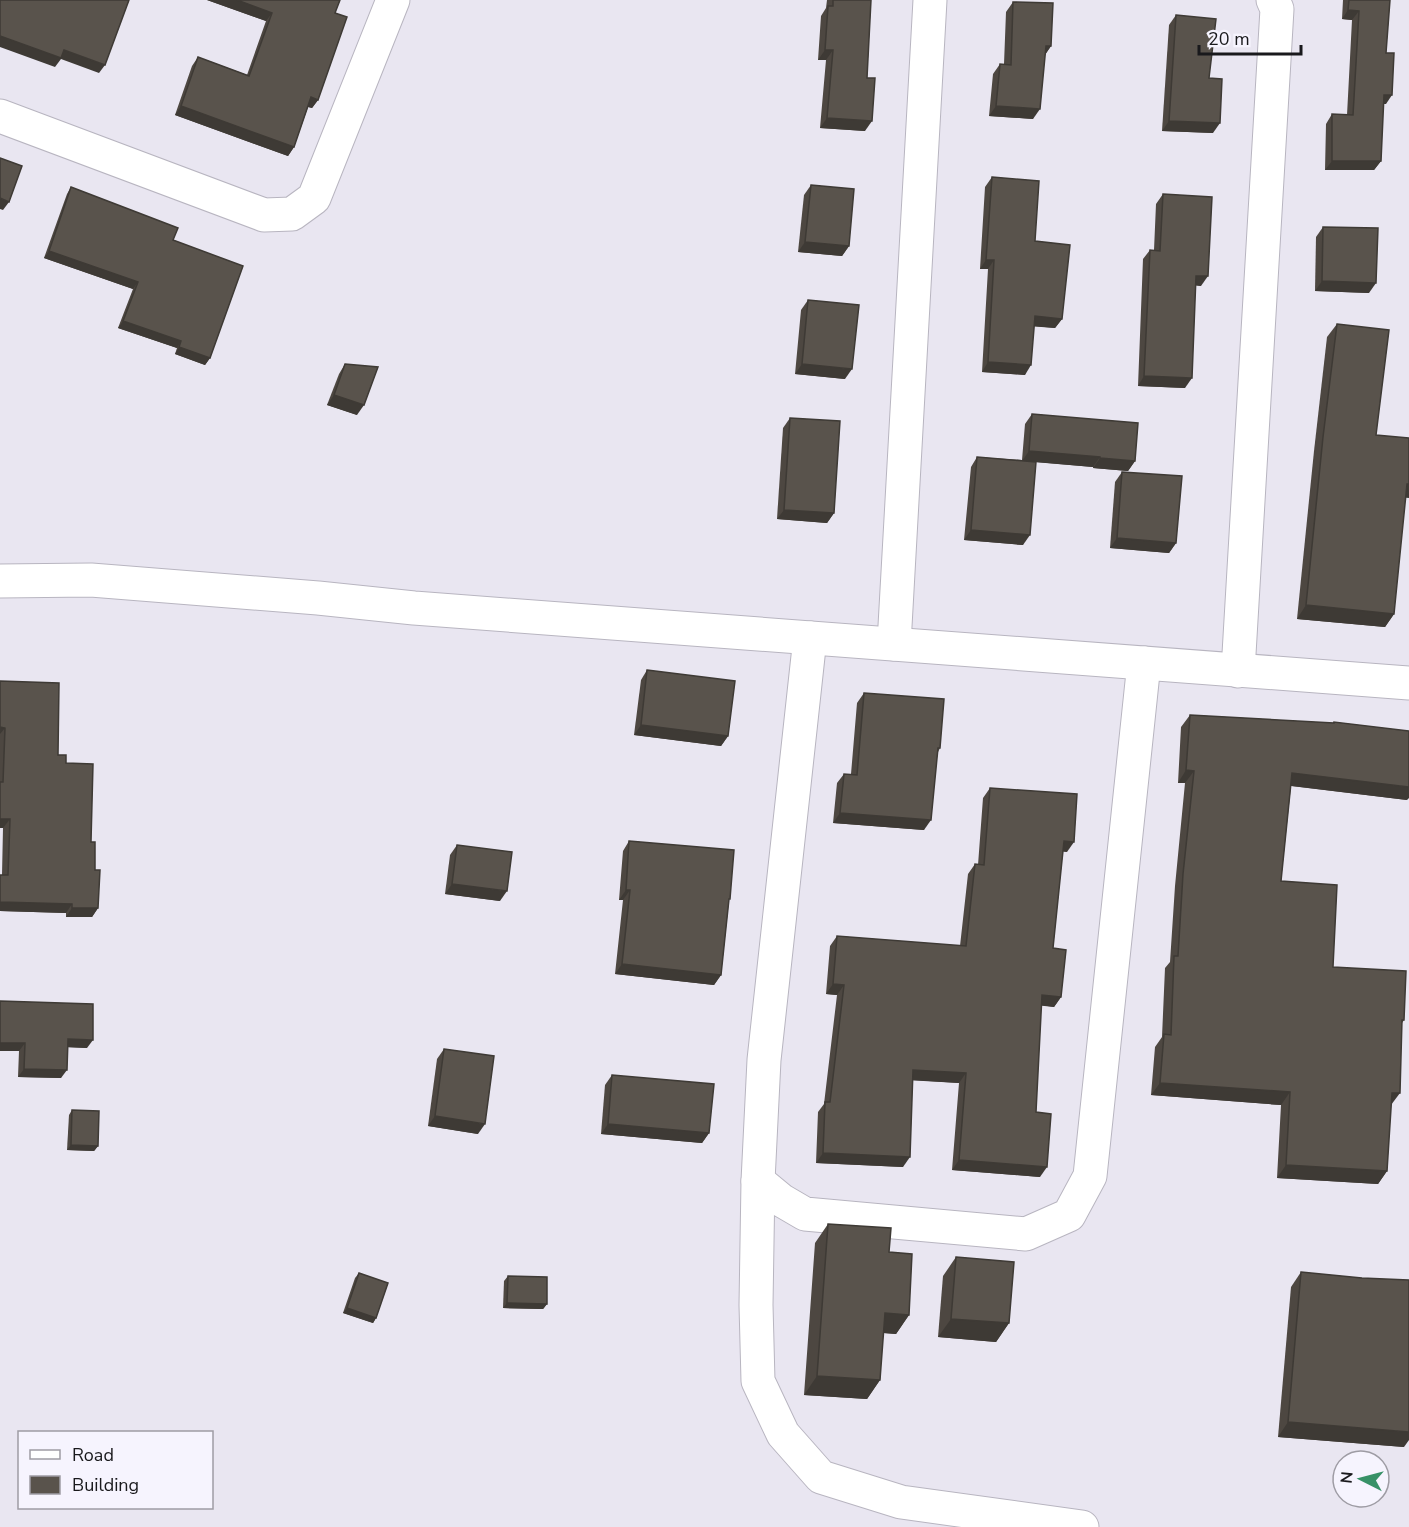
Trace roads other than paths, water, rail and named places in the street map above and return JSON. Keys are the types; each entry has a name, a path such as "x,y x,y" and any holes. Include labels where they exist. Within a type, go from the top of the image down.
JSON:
{"street":[{"path":"0,116 264,215 292,214 314,198 393,0"},
{"path":"894,644 930,0"},
{"path":"1238,670 1277,9 1273,0"},
{"path":"0,581 91,580 414,608 1409,683"},
{"path":"810,638 764,1060 758,1180 756,1305 758,1381 783,1434 821,1477 901,1502 1082,1527"},
{"path":"758,1180 781,1200 805,1214 1026,1234 1069,1215 1090,1176 1144,663"}]}
